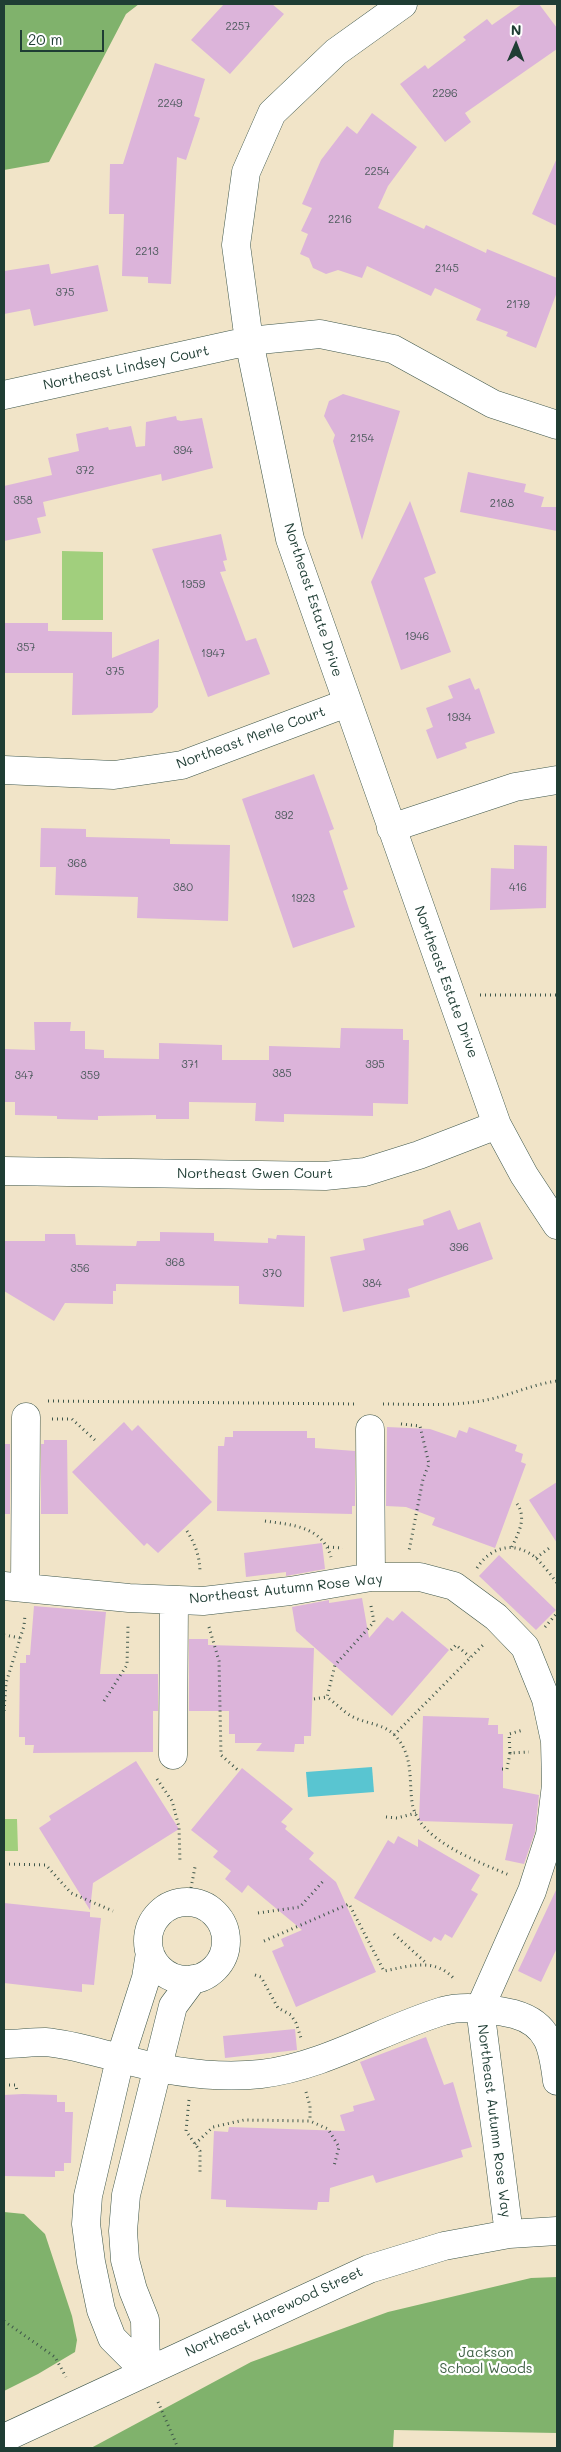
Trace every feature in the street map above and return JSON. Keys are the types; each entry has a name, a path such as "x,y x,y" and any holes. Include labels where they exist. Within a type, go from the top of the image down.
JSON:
{"street":[{"name":"Northeast Estate Drive","path":"403,4 336,52 272,113 246,172 236,245 249,341 290,538 497,1125 524,1175 557,1224"},
{"name":"Northeast Lindsey Court","path":"4,394 249,341 320,334 393,349 493,404 557,425"},
{"name":"Northeast Merle Court","path":"4,770 114,775 182,765 347,703"},
{"path":"391,828 515,787 557,780"},
{"name":"Northeast Gwen Court","path":"4,1171 325,1176 364,1172 419,1155 497,1125"},
{"path":"18,1595 38,1412"},
{"path":"370,1588 371,1412"},
{"name":"Northeast Autumn Rose Way","path":"18,1595 203,1601 270,1593 370,1588 420,1577 454,1586 496,1616 525,1646 546,1699 550,1748 556,1785 550,1835 532,1891 480,2008 509,2234"},
{"path":"165,1763 174,1600"},
{"path":"146,2372 112,2338 101,2310 91,2262 86,2224 88,2196 120,2059 146,1978 150,1953 148,1938 152,1923 161,1911 174,1904 190,1902 205,1905 217,1915 225,1928 227,1943 223,1958 213,1970 200,1978 185,1980 170,1976 158,1967 150,1953"},
{"path":"146,2372 145,2320 133,2290 125,2260 122,2231 126,2195 173,2006 193,1979"},
{"path":"480,2008 515,2014 534,2022 545,2033 553,2049 557,2081"},
{"name":"Northeast Autumn Rose Way","path":"4,2044 46,2042 90,2050 157,2067 201,2074 261,2074 319,2061 444,2011 480,2008"},
{"name":"Northeast Harewood Street","path":"4,2438 369,2269 419,2252 509,2234 557,2231"}],"path":[{"path":"478,995 557,995"},
{"path":"38,1412 371,1412 468,1403 491,1399 542,1383 557,1381"},
{"path":"38,1412 72,1420 96,1441"},
{"path":"401,1424 420,1426 429,1464 423,1479 409,1552"},
{"path":"512,1547 523,1522 521,1508 515,1501"},
{"path":"265,1521 290,1524 314,1532 328,1547 332,1562"},
{"path":"187,1531 195,1545 200,1563 199,1576"},
{"path":"475,1572 484,1556 501,1546 512,1547 536,1558 557,1583"},
{"path":"536,1558 552,1546"},
{"path":"328,1547 351,1548"},
{"path":"327,1697 334,1665 374,1622 370,1588"},
{"path":"4,1711 6,1683 21,1638 18,1595"},
{"path":"104,1701 126,1665 127,1633 130,1618"},
{"path":"208,1624 219,1661 221,1755 240,1772"},
{"path":"4,1635 21,1638"},
{"path":"394,1735 491,1638"},
{"path":"451,1650 456,1645 470,1657"},
{"path":"314,1699 327,1697 352,1716 384,1726 398,1739 410,1762 412,1803 421,1826 450,1847 513,1877"},
{"path":"502,1769 507,1769 510,1753 509,1734 532,1728"},
{"path":"510,1753 550,1748"},
{"path":"165,1763 156,1779 172,1802 179,1827 180,1862"},
{"path":"386,1817 397,1818 416,1813"},
{"path":"4,1864 46,1865 71,1893 113,1912"},
{"path":"191,1888 195,1866"},
{"path":"258,1913 300,1907 325,1879"},
{"path":"264,1941 349,1904 384,1970 426,1963"},
{"path":"394,1934 426,1963 452,1976 460,1987"},
{"path":"255,1975 261,1977 278,2008 291,2015 298,2030"},
{"path":"304,2084 310,2106 310,2121"},
{"path":"4,2086 16,2085 17,2092"},
{"path":"190,2090 186,2130 200,2151 200,2173"},
{"path":"196,2144 213,2127 244,2120 310,2121 328,2129 339,2147 334,2166"},
{"path":"4,2321 55,2357 66,2377"},
{"path":"158,2402 178,2448"}],"green space":[{"path":"4,4 139,4 126,14 49,162 4,170"},
{"path":"62,551 103,552 103,620 62,620"},
{"path":"4,1819 17,1819 18,1851 4,1851"},
{"path":"4,2212 24,2214 45,2234 72,2316 77,2340 75,2352 4,2391"},
{"name":"Jackson School Woods","path":"557,2277 557,2433 394,2430 393,2448 91,2448 251,2362 388,2312 531,2278"}],"water":[{"path":"372,1767 374,1792 308,1797 306,1772"}],"building":[{"path":"224,4 272,4 284,14 230,74 191,40"},
{"path":"522,4 539,4 557,28 557,49 465,113 471,122 445,142 400,84 425,65 428,69 466,40 463,37 487,19 492,25"},
{"path":"155,63 205,79 194,116 200,118 186,160 177,157 171,284 148,283 148,277 122,276 124,214 109,214 110,164 123,164"},
{"path":"372,113 417,147 388,186 378,208 424,229 426,225 486,253 487,249 557,278 557,292 536,348 506,336 508,332 476,320 481,309 435,288 431,296 367,266 362,278 338,270 326,274 313,268 309,258 300,254 308,234 301,231 312,208 302,204 321,160 347,126 357,134"},
{"path":"557,158 557,226 532,214"},
{"path":"49,264 51,274 98,265 108,311 34,326 30,309 4,314 4,271"},
{"path":"343,394 400,411 362,540 333,441 335,435 324,416 329,401"},
{"path":"176,416 177,420 181,421 202,418 213,468 162,481 161,474 43,502 46,516 37,518 41,533 4,541 4,486 52,475 48,458 79,451 76,434 108,427 109,430 131,426 136,447 145,446 146,422"},
{"path":"468,472 526,484 524,492 544,497 541,507 557,507 557,531 460,512"},
{"path":"410,501 436,573 424,578 451,652 401,670 371,582"},
{"path":"221,534 227,560 223,561 226,571 220,572 246,641 256,638 270,674 208,697 152,549"},
{"path":"4,623 48,623 48,631 112,632 112,658 159,639 158,707 152,713 72,715 73,673 4,673"},
{"path":"470,678 475,690 479,688 495,733 465,743 467,748 437,759 426,730 433,727 426,708 453,698 448,686"},
{"path":"314,774 334,829 329,831 348,889 343,891 355,927 293,948 242,799"},
{"path":"41,828 86,829 86,837 170,839 170,844 230,845 228,921 137,918 138,897 55,895 56,867 40,867"},
{"path":"514,845 547,846 546,908 490,910 491,868 514,869"},
{"path":"34,1022 71,1022 70,1031 85,1031 85,1049 104,1050 104,1058 159,1059 159,1043 222,1045 222,1060 269,1060 269,1046 340,1048 341,1028 403,1029 403,1040 409,1040 408,1104 373,1103 373,1116 284,1114 284,1122 255,1121 256,1103 189,1102 189,1119 156,1119 156,1115 98,1116 98,1120 57,1119 57,1116 15,1115 15,1102 4,1102 4,1049 35,1050"},
{"path":"450,1210 458,1230 480,1222 493,1259 408,1289 410,1297 343,1312 330,1257 365,1250 363,1239 424,1225 423,1220"},
{"path":"160,1232 214,1233 214,1241 268,1243 268,1238 276,1239 277,1235 305,1236 304,1307 239,1304 239,1286 116,1284 116,1291 113,1291 113,1304 65,1303 54,1321 4,1291 4,1241 45,1241 45,1234 75,1234 76,1245 136,1246 137,1241 160,1241"},
{"path":"124,1422 132,1431 138,1425 212,1502 158,1553 147,1543 144,1546 72,1472"},
{"path":"387,1427 430,1429 456,1438 459,1430 467,1433 469,1427 517,1445 515,1451 523,1454 521,1462 526,1464 495,1548 432,1525 435,1518 406,1507 386,1506"},
{"path":"233,1431 307,1431 307,1438 315,1438 315,1448 355,1451 355,1506 352,1506 352,1514 217,1511 218,1446 224,1446 225,1437 233,1437"},
{"path":"44,1440 67,1440 68,1514 41,1514 41,1444 44,1444"},
{"path":"4,1444 10,1444 10,1514 4,1514"},
{"path":"557,1482 557,1543 529,1500"},
{"path":"322,1543 325,1569 286,1576 286,1572 246,1577 244,1553"},
{"path":"499,1555 556,1610 536,1630 479,1576"},
{"path":"362,1598 369,1638 387,1617 393,1621 402,1611 449,1650 392,1716 296,1631 292,1607 329,1600 329,1603"},
{"path":"34,1606 106,1612 100,1674 158,1674 158,1711 153,1711 153,1752 33,1753 34,1745 25,1745 25,1737 19,1737 20,1663 26,1663 26,1655 30,1655"},
{"path":"189,1639 208,1639 208,1645 314,1648 311,1736 304,1736 304,1744 295,1744 294,1752 256,1751 262,1743 235,1743 235,1734 229,1734 229,1711 189,1711"},
{"path":"423,1716 489,1718 488,1725 498,1725 498,1734 503,1734 503,1788 539,1795 535,1832 524,1864 505,1860 513,1824 419,1821"},
{"path":"136,1761 179,1829 93,1883 90,1910 39,1828 51,1820 49,1816"},
{"path":"242,1768 293,1809 281,1822 287,1826 285,1829 314,1853 309,1859 336,1882 376,1972 296,2007 272,1951 284,1946 281,1939 302,1930 248,1885 242,1893 225,1879 231,1871 213,1857 218,1851 191,1830"},
{"path":"398,1836 418,1847 418,1839 480,1875 471,1890 478,1894 452,1938 445,1934 441,1941 434,1937 431,1942 354,1898 388,1840 394,1844"},
{"path":"557,1888 557,1948 541,1982 518,1971"},
{"path":"4,1903 90,1912 90,1917 101,1918 94,1985 82,1984 82,1992 4,1983"},
{"path":"295,2029 297,2050 225,2058 223,2036"},
{"path":"426,2037 444,2085 453,2082 472,2147 461,2150 463,2157 376,2183 373,2175 330,2188 329,2202 318,2202 317,2210 226,2207 226,2200 211,2199 214,2131 228,2132 229,2127 345,2131 340,2115 354,2111 353,2106 375,2100 360,2062"},
{"path":"4,2095 57,2095 57,2102 65,2102 65,2112 73,2112 71,2163 64,2163 64,2171 55,2171 55,2177 4,2176"}]}
